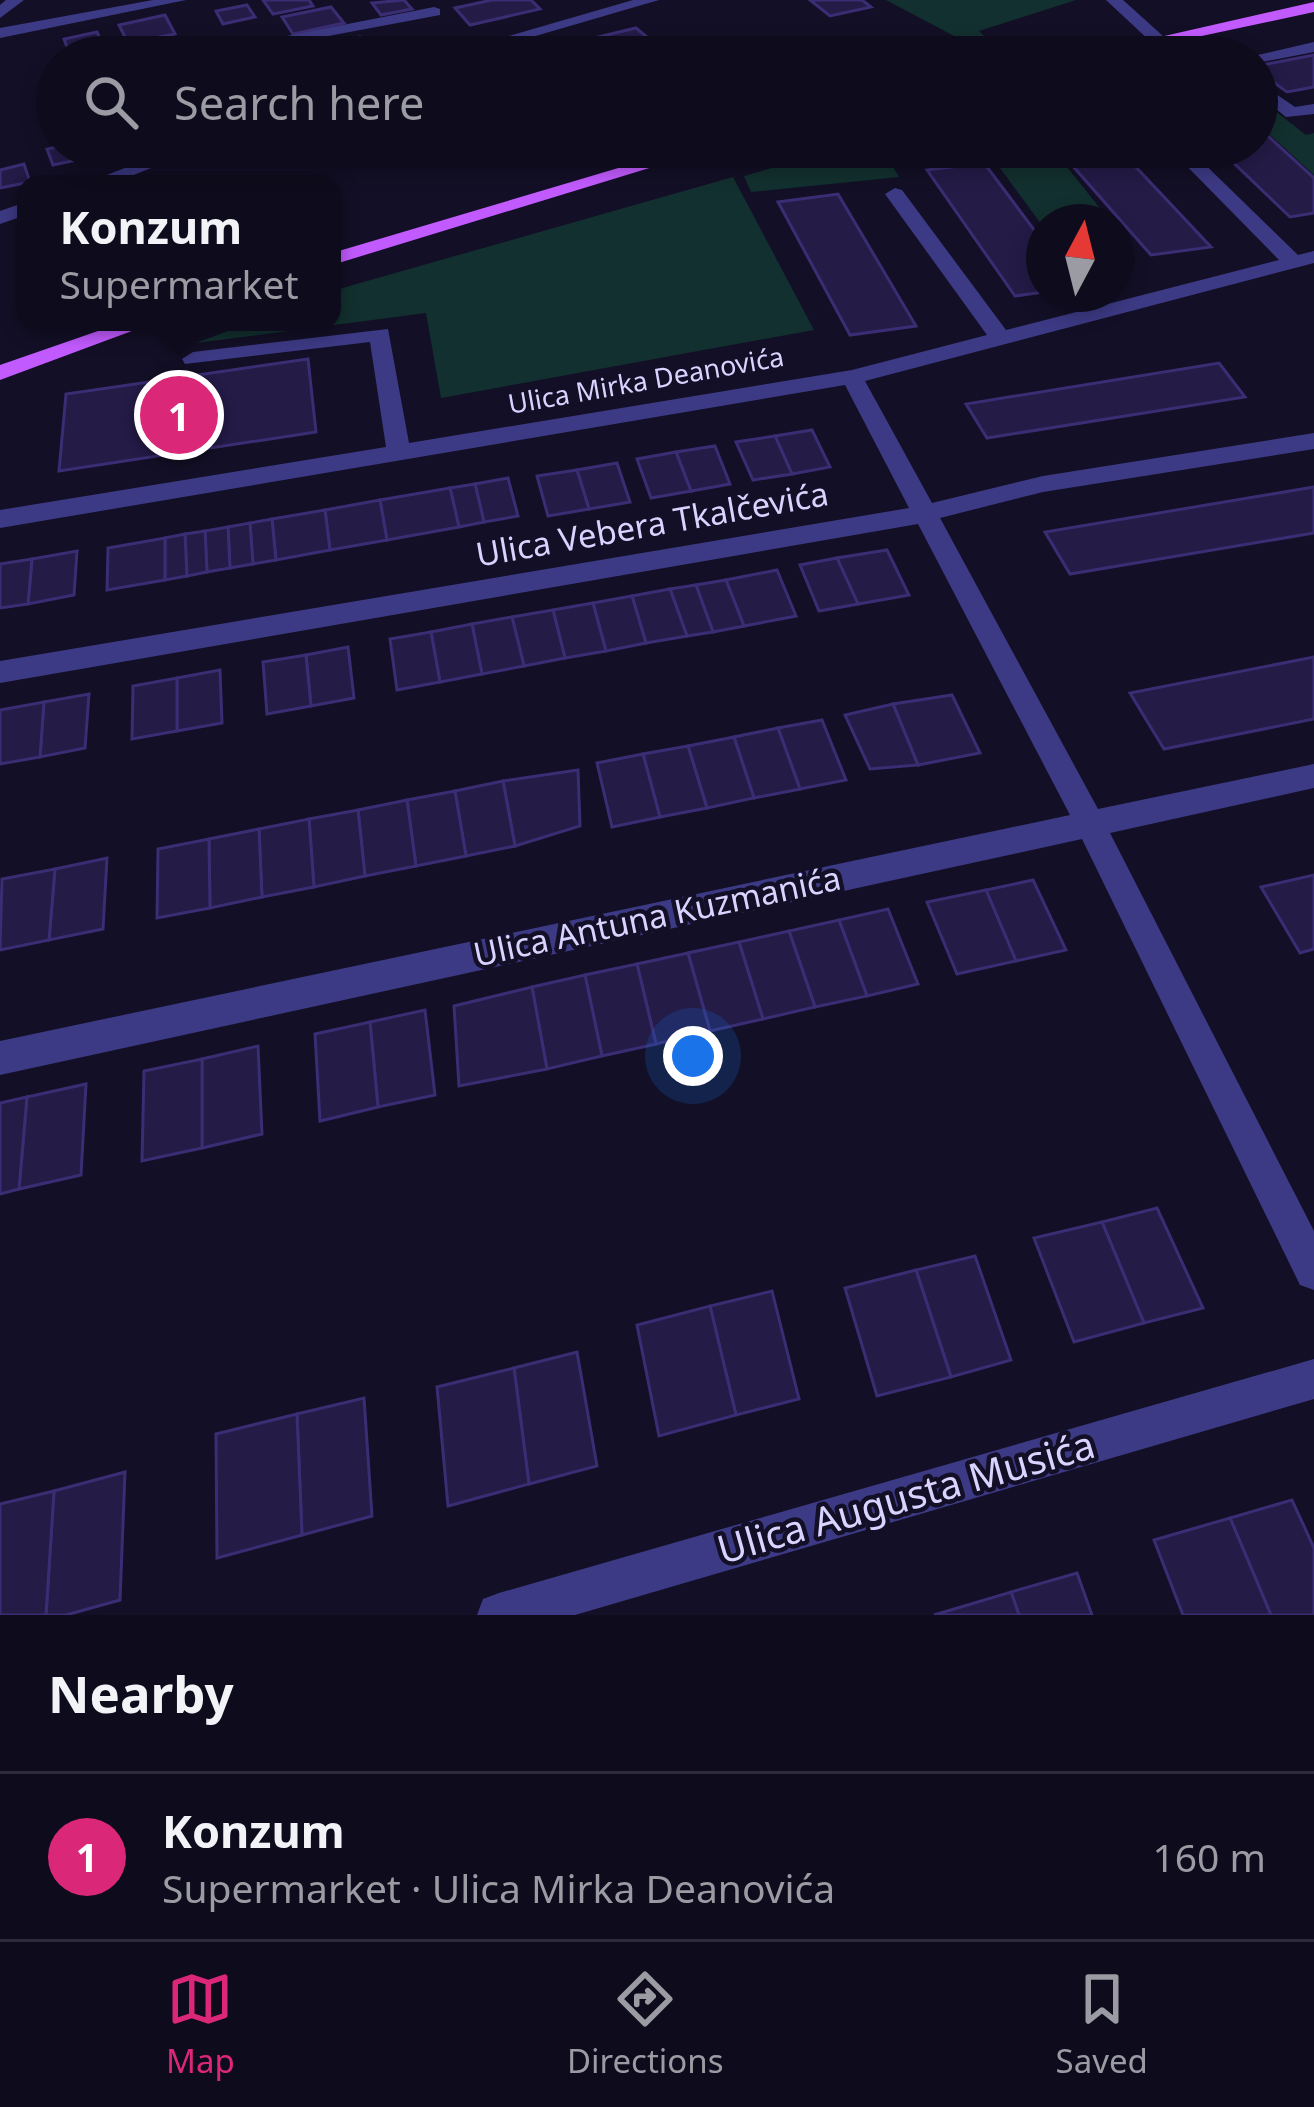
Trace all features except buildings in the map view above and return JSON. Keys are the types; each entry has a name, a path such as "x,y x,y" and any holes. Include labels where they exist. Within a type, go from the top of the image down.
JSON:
{"main road":[{"path":"1172,36 1314,7"},
{"path":"341,256 638,168"},
{"path":"0,373 119,331"}],"street":[{"path":"0,13 16,0"},
{"path":"0,33 178,0"},
{"path":"1114,0 1154,36"},
{"path":"516,36 639,1"},
{"path":"288,36 430,6 442,36"},
{"path":"1278,54 1314,46"},
{"path":"1278,102 1292,113 1314,109"},
{"name":"Ulica Mirka Deanovića","path":"1201,168 1303,259"},
{"path":"895,194 1001,339"},
{"name":"Ulica Mirka Deanovića","path":"0,519 852,377 1303,259"},
{"path":"193,359 380,334 399,453"},
{"path":"852,377 1089,822 1314,1271"},
{"name":"Ulica Vebera Tkalčevića","path":"0,672 923,514 1043,484 1314,441"},
{"name":"Ulica Antuna Kuzmanića","path":"0,1058 1314,776"},
{"name":"Ulica Augusta Musića","path":"499,1615 1314,1379"}],"green space":[{"path":"886,0 1076,0 979,31 984,36 954,36"},
{"path":"1278,113 1306,135 1314,133 1314,175 1278,142"},
{"path":"772,168 894,168 899,177 751,192 744,176"},
{"path":"1000,168 1068,168 1097,204 1026,204"},
{"path":"733,177 814,330 441,398 426,313 341,324 341,289"},
{"path":"228,331 288,331 196,343"}],"place":[{"name":"Konzum","path":"179,415"}]}
